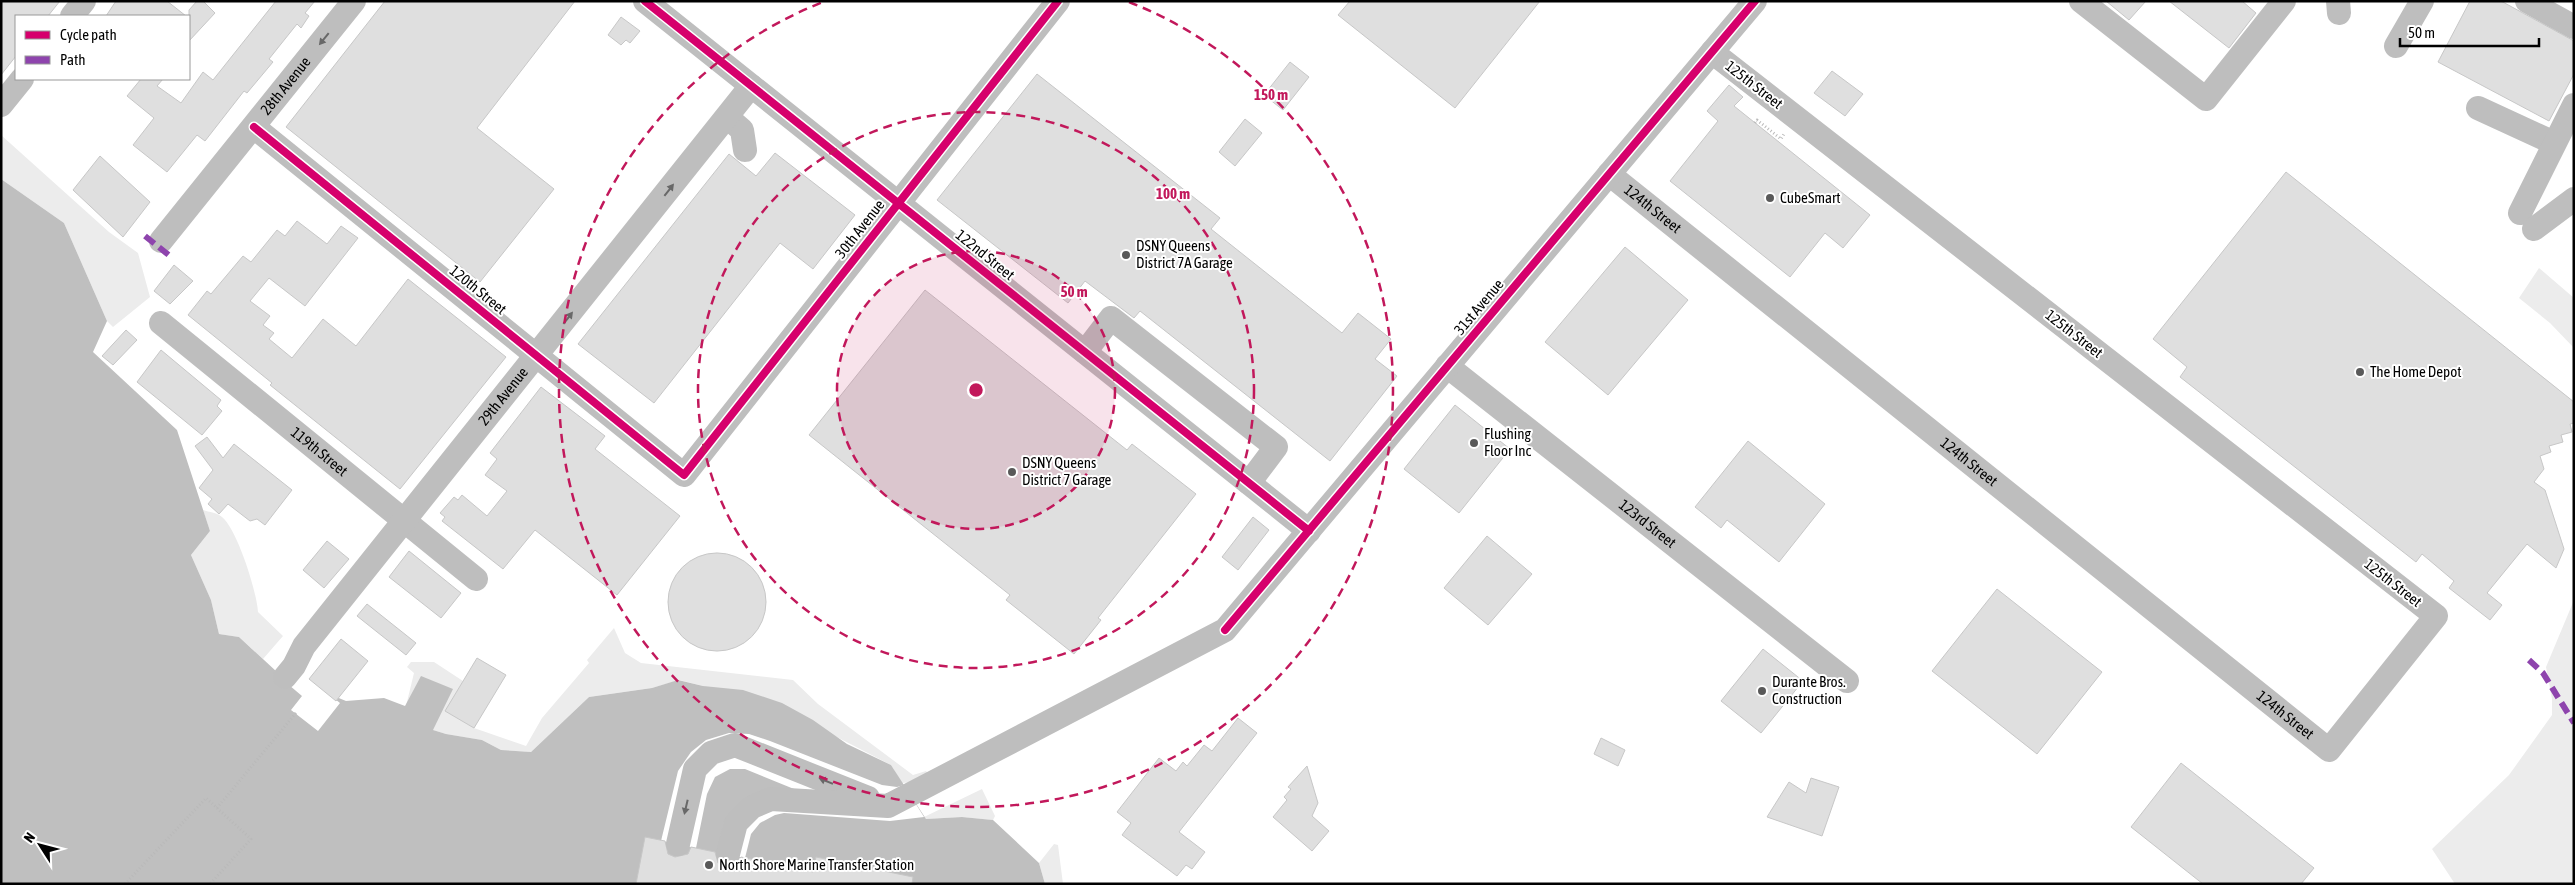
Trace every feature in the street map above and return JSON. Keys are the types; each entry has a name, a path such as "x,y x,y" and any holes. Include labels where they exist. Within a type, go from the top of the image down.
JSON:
{"street":[{"path":"73,15 84,1"},
{"name":"28th Avenue","path":"161,241 354,1"},
{"name":"122nd Street","path":"645,1 1309,531"},
{"name":"30th Avenue","path":"684,474 1058,1"},
{"name":"31st Avenue","path":"888,806 1225,630 1755,1"},
{"path":"2081,1 2206,99 2284,1"},
{"path":"2396,46 2422,1"},
{"path":"2527,1 2574,27"},
{"name":"125th Street","path":"1712,52 2436,616 2329,750"},
{"path":"1,105 21,80"},
{"name":"29th Avenue","path":"290,669 304,646 394,535 404,519 538,356 751,86"},
{"path":"2574,105 2554,143 2527,221 2574,199"},
{"path":"2478,108 2554,143"},
{"path":"727,117 742,130 744,150"},
{"name":"120th Street","path":"254,127 684,474"},
{"name":"124th Street","path":"1609,174 2329,750"},
{"path":"1085,352 1111,318 1276,447 1249,483"},
{"name":"119th Street","path":"161,323 476,579"},
{"name":"123rd Street","path":"1447,366 1847,681"},
{"path":"678,844 695,769 711,753 735,745 888,806"},
{"path":"728,854 736,823 752,807 772,799 888,806"}],"path":[{"path":"217,808 296,713"},
{"path":"125,884 206,798 251,839 210,884"}],"shaded area":[{"path":"1,135 109,232 138,253 150,297 113,327 107,321 64,223 1,179"},
{"path":"1,179 64,223 107,321 93,352 177,430 210,531 191,555 211,600 219,634 239,637 277,672 312,697 329,694 346,701 384,698 405,706 421,676 453,689 433,730 482,740 501,750 531,752 589,697 652,688 678,680 703,686 743,690 782,703 813,720 847,744 891,765 926,819 962,817 993,820 1039,863 1045,884 1,884"},
{"path":"2539,268 2574,298 2574,348 2550,323 2519,298"},
{"path":"203,510 220,516 228,524 240,547 254,590 258,612 283,636 263,659 239,637 219,634 211,600 191,555 210,531"},
{"path":"2574,600 2574,884 2455,884 2432,849 2509,775 2552,715 2552,699 2546,667"},
{"path":"614,628 625,653 641,663 793,680 818,704 913,775 926,771 929,775 914,782 902,783 891,765 831,734 703,686 679,680 652,688 589,697 531,752 501,750 482,740 433,730 406,706 414,673 407,667 411,662 434,662 463,681 446,711 474,728 526,746 542,718 589,663 587,660"},
{"path":"982,789 995,816 993,820 962,817 926,819 924,817"},
{"path":"1054,844 1058,845 1063,884 1045,884 1039,863"}],"pier":[{"path":"293,680 313,694 326,692 340,703 318,731 291,710 302,696 289,685"},
{"path":"729,733 749,734 770,741 882,785 897,787 904,785 924,817 890,821 784,813 775,815 760,823 751,834 745,858 721,853 729,825 794,789 745,769 730,769 715,777 707,794 696,848 661,841 678,771 691,752 706,740"}],"building":[{"path":"1,1 60,1 49,15 15,15 15,57 1,75"},
{"path":"116,1 167,1 185,15 107,15"},
{"path":"197,1 203,1 215,13 190,40 190,15 189,10"},
{"path":"276,1 315,1 305,13 309,16 301,28 297,24 269,59 273,62 247,93 244,91 205,141 197,135 167,172 133,145 154,118 127,96 140,80 162,80 157,86 181,103 203,72 213,80"},
{"path":"385,1 575,1 477,128 554,189 480,282 286,127"},
{"path":"1350,1 1540,1 1455,108 1338,15"},
{"path":"2106,1 2146,1 2129,20"},
{"path":"2169,1 2242,1 2256,13 2229,48"},
{"path":"2470,1 2501,1 2574,41 2574,74 2549,121 2438,62"},
{"path":"621,17 640,31 630,43 626,40 621,45 608,35"},
{"path":"1290,62 1309,77 1283,110 1264,95"},
{"path":"1832,71 1863,94 1845,116 1814,93"},
{"name":"DSNY Queens District 7A Garage","path":"1037,74 1220,218 1211,229 1342,333 1358,313 1391,339 1375,359 1397,376 1330,461 1140,311 1134,318 1085,281 1068,303 937,200"},
{"name":"CubeSmart","path":"1729,85 1743,97 1734,106 1870,215 1843,248 1825,233 1790,277 1670,181 1718,121 1707,111"},
{"path":"1245,119 1262,133 1235,166 1219,152"},
{"path":"775,153 855,215 813,269 780,243 654,403 578,344 729,154 756,176"},
{"path":"100,156 150,202 123,237 73,190"},
{"name":"The Home Depot","path":"2286,172 2574,402 2574,423 2570,424 2572,432 2561,435 2563,442 2549,446 2551,452 2540,456 2544,469 2534,482 2545,490 2564,549 2556,568 2527,544 2487,593 2502,605 2490,620 2449,588 2454,581 2422,554 2416,562 2180,377 2187,367 2153,339"},
{"path":"297,221 327,244 341,226 358,238 305,306 269,278 250,301 270,316 263,325 274,333 269,339 292,358 323,319 356,346 408,279 506,357 400,489 270,385 272,383 188,315 207,291 211,294 243,256 251,262 277,230 285,236"},
{"path":"1625,247 1688,300 1608,395 1545,342"},
{"path":"174,265 193,281 170,304 154,291"},
{"name":"DSNY Queens District 7 Garage","path":"925,290 1127,450 1132,444 1196,494 1098,618 1101,620 1074,654 1006,600 1010,595 809,435"},
{"path":"126,330 137,340 113,365 102,356"},
{"path":"161,350 221,400 217,406 222,411 202,435 137,382"},
{"path":"541,387 605,436 595,449 680,516 617,595 535,530 503,569 442,521 445,517 440,513 454,497 458,500 462,495 487,516 507,491 485,475 497,459 490,453"},
{"path":"1455,405 1510,449 1459,513 1404,469"},
{"path":"207,437 223,458 234,444 292,490 265,525 257,519 250,521 228,504 219,514 208,504 212,499 199,488 213,470 195,446"},
{"path":"1748,441 1825,504 1779,562 1727,520 1721,528 1695,507"},
{"path":"1253,517 1269,530 1238,570 1222,557"},
{"path":"1487,536 1532,574 1488,625 1444,588"},
{"path":"327,541 349,559 324,588 303,570"},
{"path":"409,551 461,593 441,618 389,577"},
{"path":"717,553 736,556 752,567 763,583 766,602 763,621 752,637 736,648 717,651 698,648 682,637 671,621 668,602 671,583 682,567 698,556"},
{"path":"1997,589 2102,672 2037,754 1932,671"},
{"path":"367,604 416,643 406,655 357,616"},
{"path":"341,639 368,661 336,701 309,679"},
{"name":"Durante Bros. Construction","path":"1763,649 1803,681 1761,733 1721,701"},
{"path":"477,658 506,675 474,728 445,711"},
{"path":"1238,718 1257,733 1179,832 1205,852 1192,869 1186,865 1177,876 1122,835 1131,823 1117,812 1159,758 1176,771 1183,762 1187,766 1204,745 1212,751"},
{"path":"1601,738 1625,750 1618,766 1594,754"},
{"path":"2181,763 2314,868 2301,884 2203,884 2131,827"},
{"path":"1307,766 1318,803 1312,816 1329,831 1312,851 1273,817 1287,800 1284,797 1291,789 1288,787"},
{"path":"1811,778 1839,787 1822,836 1767,817 1789,782 1806,793"},
{"name":"North Shore Marine Transfer Station","path":"645,837 665,841 668,854 675,857 688,854 691,847 715,852 718,863 725,867 737,864 741,857 813,872 816,857 913,877 912,884 636,884"}],"marked path":[{"path":"145,236 170,256"},
{"path":"2529,660 2543,673 2574,723"}],"cycle path":[{"path":"645,1 1309,531"},
{"path":"254,127 684,475 1058,1"},
{"path":"1225,630 1755,1"}],"place":[{"name":"CubeSmart","path":"1770,198"},
{"name":"DSNY Queens District 7A Garage","path":"1126,255"},
{"name":"The Home Depot","path":"2360,372"},
{"name":"Flushing Floor Inc","path":"1474,443"},
{"name":"DSNY Queens District 7 Garage","path":"1012,472"},
{"name":"Durante Bros. Construction","path":"1762,691"},
{"name":"North Shore Marine Transfer Station","path":"709,865"}]}
